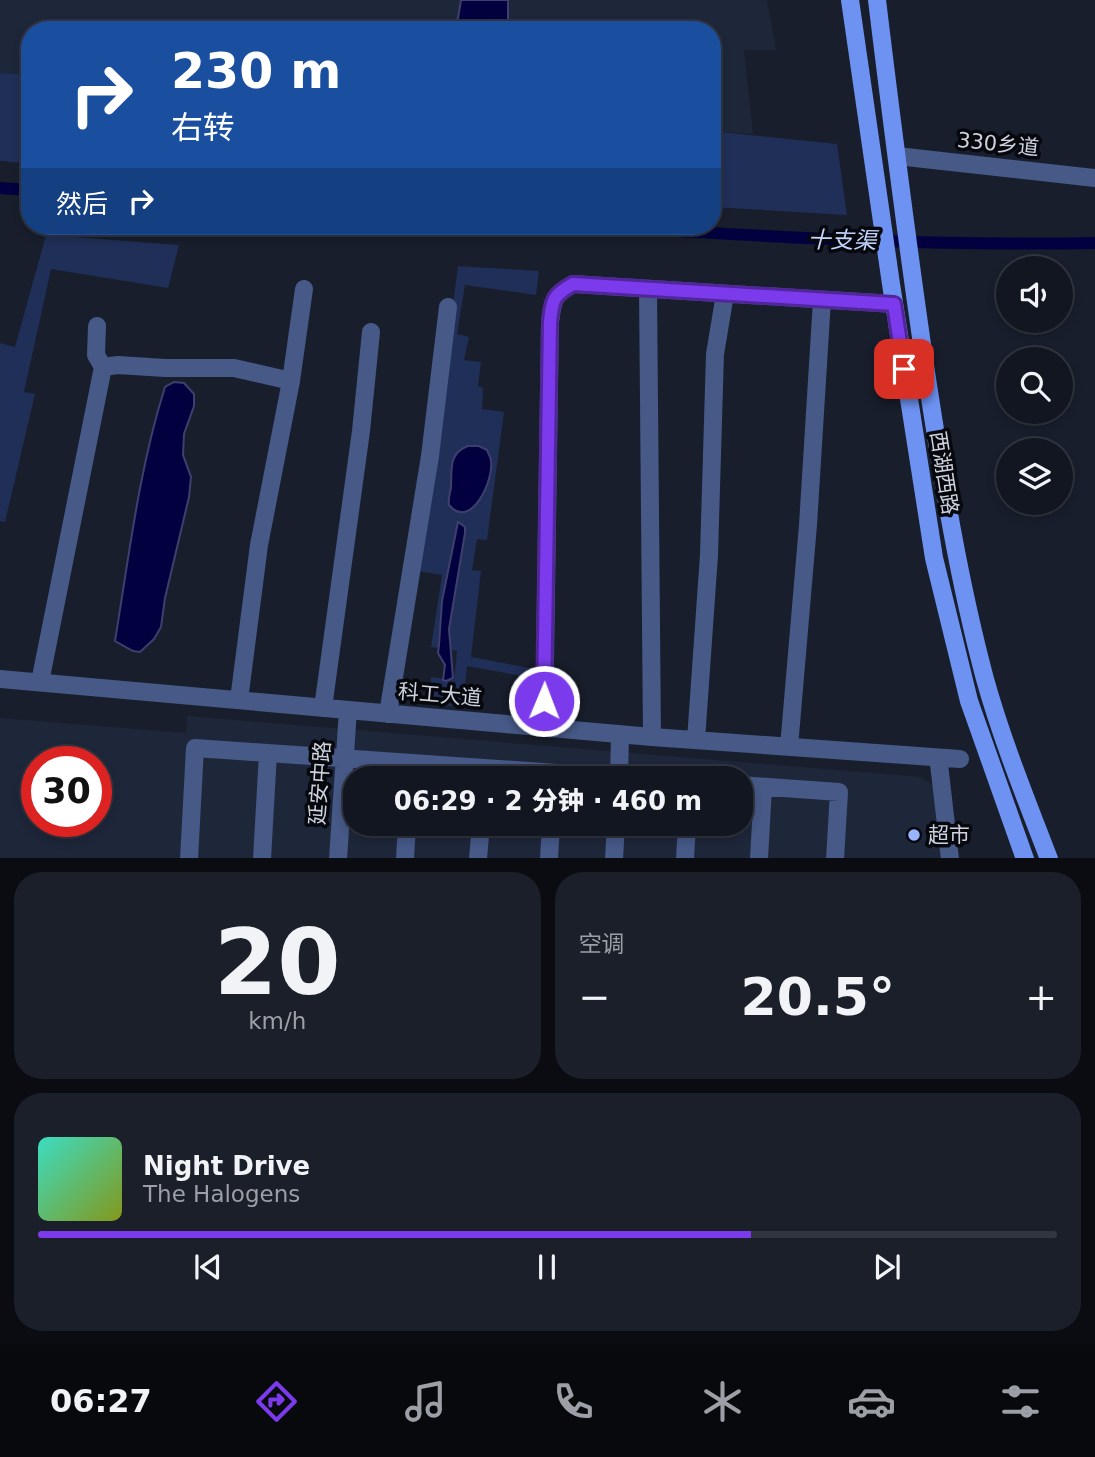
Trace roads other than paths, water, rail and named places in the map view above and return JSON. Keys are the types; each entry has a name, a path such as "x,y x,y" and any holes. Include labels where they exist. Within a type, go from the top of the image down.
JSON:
{"main road":[{"name":"西湖西路","path":"850,0 934,558 968,701 1025,858"},
{"name":"西湖西路","path":"877,0 914,284 946,503 961,580 986,680 1011,762 1049,858"}],"street":[{"name":"330乡道","path":"897,156 1095,178"},
{"path":"544,727 549,336 552,303 559,292 573,284 894,304"},
{"path":"239,700 260,544 291,381 304,289"},
{"path":"648,289 652,737"},
{"path":"696,740 709,555 715,354 726,293"},
{"path":"789,747 808,525 822,300"},
{"path":"388,713 430,456 448,306"},
{"path":"40,682 103,367 96,355 97,326"},
{"path":"323,708 361,431 371,332"},
{"path":"103,367 118,365 234,368 291,381"},
{"name":"科工大道","path":"0,679 652,737 960,759"},
{"name":"延安中路","path":"338,858 348,710"},
{"path":"619,766 620,734"},
{"path":"188,858 195,748 345,758 386,766"},
{"path":"262,858 268,753"},
{"path":"939,764 950,858"},
{"path":"753,787 839,792 835,858"},
{"path":"759,858 763,787"},
{"path":"405,858 406,836"},
{"path":"478,858 480,836"},
{"path":"549,858 550,836"},
{"path":"614,858 615,836"},
{"path":"685,858 686,836"}],"waterway":[{"name":"十支渠","path":"0,188 21,189"},
{"name":"十支渠","path":"721,234 905,242 1095,243"}],"place":[{"name":"超市","path":"914,835"}]}
